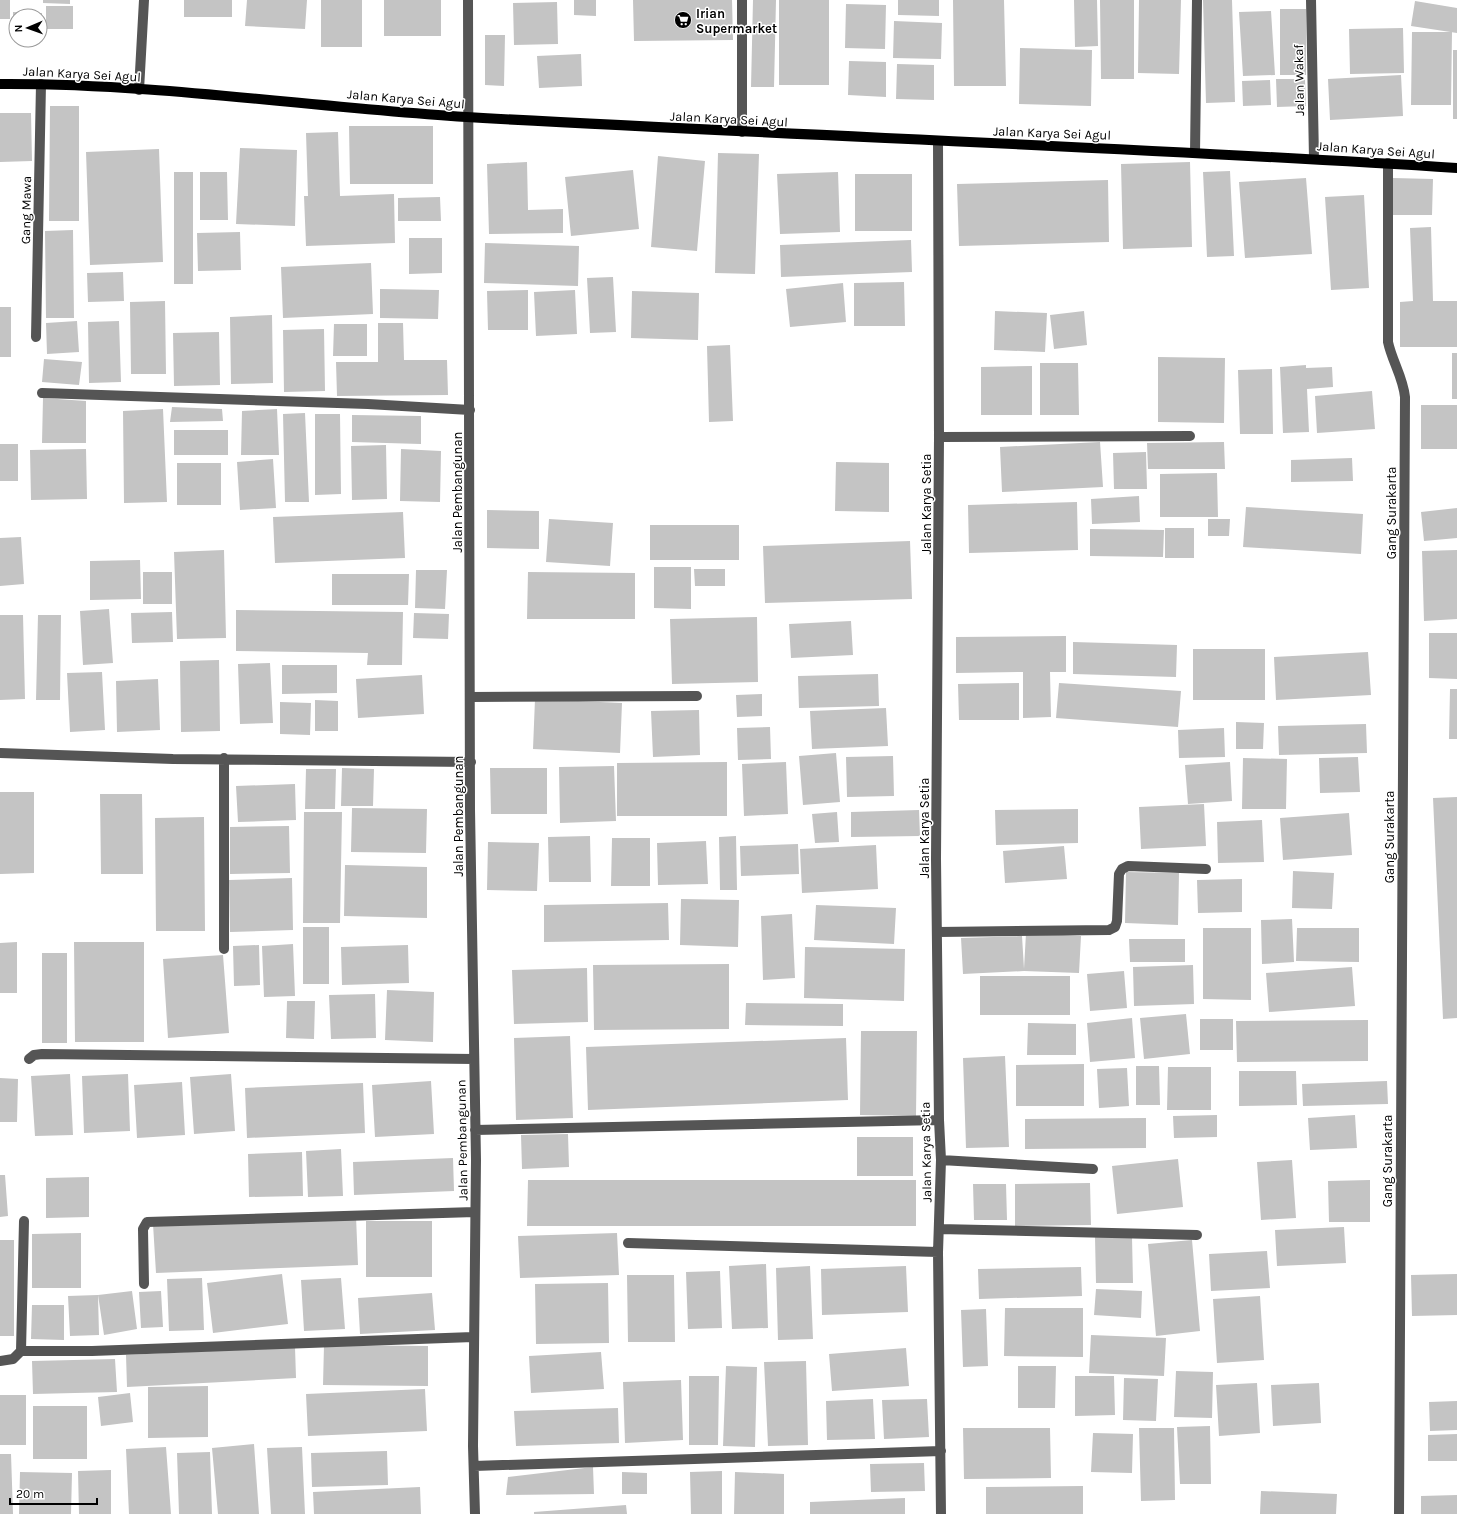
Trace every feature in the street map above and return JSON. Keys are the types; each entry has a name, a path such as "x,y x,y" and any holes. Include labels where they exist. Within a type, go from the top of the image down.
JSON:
{"main road":[{"name":"Jalan Karya Sei Agul","path":"0,84 41,84 139,90 468,117 742,132 1314,159 1457,168"}],"street":[{"path":"139,90 144,0"},
{"name":"Jalan Pembangunan","path":"468,0 470,762 475,1130 473,1338 475,1514"},
{"path":"742,0 742,132"},
{"path":"1195,153 1198,0"},
{"name":"Jalan Wakaf","path":"1311,0 1314,159"},
{"name":"Gang Mawa","path":"36,337 41,84"},
{"name":"Jalan Karya Setia","path":"938,141 939,437 936,851 939,1120 941,1160 938,1252 941,1514"},
{"name":"Gang Surakarta","path":"1388,163 1388,342 1391,358 1403,382 1405,397 1399,1514"},
{"path":"42,393 368,404 470,410"},
{"path":"939,437 1190,436"},
{"path":"470,697 697,696"},
{"path":"0,753 173,759 224,758 470,762"},
{"path":"224,758 224,949"},
{"path":"938,932 1109,930 1115,927 1117,921 1119,874 1122,869 1128,866 1206,869"},
{"path":"29,1059 34,1055 42,1054 474,1060"},
{"path":"475,1130 939,1120"},
{"path":"941,1160 1093,1169"},
{"path":"144,1284 142,1229 147,1222 475,1212"},
{"path":"0,1361 13,1359 21,1351 24,1221"},
{"path":"939,1229 1197,1235"},
{"path":"628,1243 938,1252"},
{"path":"21,1351 92,1351 473,1338"},
{"path":"474,1466 941,1451"}],"building":[{"path":"0,0 10,0 8,19 0,19"},
{"path":"43,0 70,0 70,4 43,3"},
{"path":"184,0 232,0 232,17 184,17"},
{"path":"247,0 307,0 305,29 245,26"},
{"path":"321,0 362,0 362,47 321,47"},
{"path":"384,0 441,0 441,36 384,36"},
{"path":"574,0 596,0 596,16 574,15"},
{"name":"Irian Supermarket","path":"633,0 732,0 733,40 634,41"},
{"path":"753,0 776,0 774,87 751,87"},
{"path":"779,0 829,0 829,85 779,85"},
{"path":"898,0 939,0 939,16 898,15"},
{"path":"953,0 1004,0 1006,86 954,86"},
{"path":"1074,0 1097,0 1098,46 1075,47"},
{"path":"1100,0 1134,0 1134,79 1101,79"},
{"path":"1139,0 1181,0 1179,74 1138,73"},
{"path":"1203,0 1232,0 1235,102 1206,103"},
{"path":"1415,1 1457,8 1457,33 1411,26"},
{"path":"557,2 558,44 514,45 513,3"},
{"path":"846,4 886,5 885,49 845,48"},
{"path":"46,6 73,6 73,29 48,29 48,8 46,8"},
{"path":"1280,9 1306,9 1306,75 1280,75"},
{"path":"1271,11 1275,75 1243,76 1239,12"},
{"path":"894,21 942,23 941,59 893,58"},
{"path":"1403,28 1404,73 1350,74 1349,29"},
{"path":"1412,32 1452,32 1451,105 1411,105"},
{"path":"485,35 505,35 504,86 485,85"},
{"path":"1020,48 1092,50 1091,106 1019,104"},
{"path":"1453,50 1457,50 1457,119 1453,119"},
{"path":"581,54 582,86 539,88 537,56"},
{"path":"849,61 886,62 886,97 848,95"},
{"path":"897,64 934,65 934,100 896,99"},
{"path":"1401,75 1403,116 1330,120 1328,79"},
{"path":"1276,79 1305,79 1306,106 1277,107"},
{"path":"1270,80 1271,105 1243,106 1242,81"},
{"path":"50,106 79,106 79,221 49,221"},
{"path":"0,113 31,113 32,161 0,162"},
{"path":"349,126 433,126 433,184 350,184"},
{"path":"338,132 340,196 394,194 395,243 306,246 304,196 308,196 306,133"},
{"path":"240,148 297,150 295,226 236,224"},
{"path":"159,149 163,262 90,265 86,152"},
{"path":"718,153 759,154 755,274 715,273"},
{"path":"658,156 705,161 697,251 651,247"},
{"path":"527,162 528,210 563,209 563,233 489,234 487,164"},
{"path":"1190,162 1192,247 1123,249 1121,164"},
{"path":"633,170 639,229 571,236 565,177"},
{"path":"1230,171 1234,256 1207,257 1203,172"},
{"path":"174,172 193,172 193,284 174,284"},
{"path":"200,172 227,172 228,220 200,220"},
{"path":"838,172 840,232 780,234 777,174"},
{"path":"855,174 912,174 912,231 855,231"},
{"path":"1306,178 1312,254 1245,258 1239,182"},
{"path":"1393,178 1433,179 1432,215 1393,215"},
{"path":"1108,180 1109,242 959,246 957,184"},
{"path":"1364,195 1369,288 1331,290 1325,197"},
{"path":"440,197 441,221 398,221 398,198"},
{"path":"1431,227 1433,301 1457,301 1457,347 1400,347 1400,302 1413,301 1410,228"},
{"path":"73,230 74,318 46,318 45,231"},
{"path":"240,232 241,270 198,271 197,233"},
{"path":"409,238 442,238 442,273 409,274"},
{"path":"911,240 912,272 781,277 780,245"},
{"path":"485,243 579,246 578,286 484,283"},
{"path":"371,263 373,314 283,318 281,267"},
{"path":"123,272 124,301 88,302 87,273"},
{"path":"613,277 616,332 590,333 587,278"},
{"path":"904,282 905,326 854,326 854,283"},
{"path":"843,283 846,322 790,327 786,289"},
{"path":"380,289 439,290 438,319 380,318"},
{"path":"528,290 528,330 488,330 487,291"},
{"path":"575,290 577,334 536,336 534,292"},
{"path":"632,291 699,293 698,340 631,338"},
{"path":"165,301 166,374 131,374 130,302"},
{"path":"0,307 11,307 11,357 0,357"},
{"path":"995,311 1047,313 1045,352 994,350"},
{"path":"1084,311 1087,345 1054,349 1050,315"},
{"path":"272,315 273,383 231,384 230,317"},
{"path":"77,321 79,352 47,354 46,323"},
{"path":"119,321 121,382 89,383 88,322"},
{"path":"378,323 403,323 404,360 447,360 448,395 337,396 336,362 378,362"},
{"path":"334,324 367,324 367,356 333,356"},
{"path":"324,329 325,391 284,392 283,330"},
{"path":"219,332 220,385 174,386 173,333"},
{"path":"730,345 733,421 709,422 707,346"},
{"path":"1452,353 1457,353 1457,399 1452,399"},
{"path":"1158,357 1225,358 1224,423 1158,422"},
{"path":"44,359 82,362 79,385 42,382"},
{"path":"1040,363 1078,363 1079,415 1040,415"},
{"path":"1306,365 1306,368 1332,367 1333,387 1307,389 1309,432 1283,433 1280,367"},
{"path":"1032,366 1032,415 981,415 981,367"},
{"path":"1272,369 1273,434 1240,434 1238,370"},
{"path":"1372,391 1375,429 1317,433 1315,396"},
{"path":"43,398 86,401 86,443 42,443"},
{"path":"1421,405 1457,405 1457,449 1421,449"},
{"path":"172,407 222,409 223,421 170,422"},
{"path":"163,409 167,502 124,503 123,411"},
{"path":"277,409 279,455 241,455 242,411"},
{"path":"305,413 309,502 285,502 283,414"},
{"path":"315,414 340,414 341,494 315,495"},
{"path":"352,415 421,416 421,444 352,442"},
{"path":"174,430 228,430 228,455 174,455"},
{"path":"1100,442 1103,487 1002,492 1000,447"},
{"path":"1224,442 1225,469 1148,469 1147,443"},
{"path":"0,444 18,444 18,481 0,481"},
{"path":"386,445 387,499 352,500 351,446"},
{"path":"86,449 87,499 31,500 30,450"},
{"path":"401,449 441,451 440,502 400,501"},
{"path":"1146,452 1147,489 1114,489 1113,453"},
{"path":"1352,458 1353,481 1291,482 1291,460"},
{"path":"273,459 276,508 240,510 237,462"},
{"path":"836,462 889,463 889,512 835,511"},
{"path":"177,463 221,463 221,505 177,505"},
{"path":"1217,473 1218,517 1160,517 1160,474"},
{"path":"1139,496 1140,522 1092,524 1091,499"},
{"path":"1077,502 1078,550 969,553 968,505"},
{"path":"1246,507 1363,514 1361,554 1243,547"},
{"path":"1457,508 1457,538 1424,541 1421,512"},
{"path":"487,510 539,511 539,549 487,548"},
{"path":"403,512 405,558 275,563 273,517"},
{"path":"549,519 613,523 610,566 546,562"},
{"path":"1208,519 1230,519 1229,536 1208,536"},
{"path":"650,525 739,525 739,560 650,560"},
{"path":"1165,528 1194,528 1194,558 1165,558"},
{"path":"1090,529 1164,530 1163,557 1090,556"},
{"path":"21,537 24,584 0,586 0,538"},
{"path":"910,541 912,599 765,603 763,546"},
{"path":"224,550 226,638 177,639 174,552"},
{"path":"1457,550 1457,619 1424,621 1422,551"},
{"path":"140,560 141,599 90,600 90,561"},
{"path":"654,567 691,567 691,609 654,608"},
{"path":"694,569 725,569 725,586 695,586"},
{"path":"416,570 447,570 445,609 415,608"},
{"path":"143,572 172,572 172,604 143,604"},
{"path":"528,572 635,573 635,619 527,619"},
{"path":"332,574 409,574 408,605 332,605"},
{"path":"109,609 113,663 83,665 80,611"},
{"path":"236,610 403,612 402,665 367,665 368,653 236,651"},
{"path":"172,612 173,642 132,643 131,613"},
{"path":"414,613 449,614 448,639 413,638"},
{"path":"0,615 23,615 25,699 0,700"},
{"path":"38,615 61,615 60,700 36,700"},
{"path":"757,617 758,682 672,684 670,619"},
{"path":"851,621 853,655 791,658 789,624"},
{"path":"1429,633 1457,633 1457,679 1429,678"},
{"path":"1066,636 1066,672 1050,672 1051,717 1023,718 1023,672 956,673 956,637"},
{"path":"1073,642 1177,645 1176,677 1073,674"},
{"path":"1193,649 1265,649 1265,700 1193,700"},
{"path":"1368,652 1371,695 1276,700 1274,657"},
{"path":"219,660 220,731 181,732 180,661"},
{"path":"270,663 273,723 240,724 238,664"},
{"path":"282,665 337,665 337,693 282,694"},
{"path":"102,672 105,730 70,732 67,673"},
{"path":"878,674 879,706 799,708 798,676"},
{"path":"422,675 424,714 358,718 356,679"},
{"path":"158,679 160,730 117,732 116,681"},
{"path":"1019,683 1019,720 959,720 958,684"},
{"path":"1059,683 1181,691 1178,727 1056,718"},
{"path":"1450,689 1457,689 1457,739 1449,739"},
{"path":"762,694 762,716 737,717 736,695"},
{"path":"535,699 622,703 620,753 533,749"},
{"path":"315,700 338,701 338,731 315,731"},
{"path":"280,702 311,703 310,735 280,734"},
{"path":"886,708 888,746 812,749 810,711"},
{"path":"699,710 700,755 653,757 651,711"},
{"path":"1236,722 1264,723 1263,749 1236,749"},
{"path":"1366,724 1367,753 1279,755 1278,726"},
{"path":"770,727 771,759 738,760 737,728"},
{"path":"1224,728 1225,757 1179,758 1178,730"},
{"path":"836,753 840,802 803,805 799,756"},
{"path":"893,756 894,796 847,797 846,757"},
{"path":"1358,757 1360,792 1320,793 1319,758"},
{"path":"1243,758 1287,759 1286,809 1242,809"},
{"path":"727,762 727,816 617,816 617,763"},
{"path":"786,762 788,814 744,816 742,764"},
{"path":"1230,762 1232,801 1188,804 1185,765"},
{"path":"614,766 616,821 560,823 559,767"},
{"path":"342,768 374,769 373,806 341,806"},
{"path":"490,768 547,768 547,814 491,814"},
{"path":"306,769 336,769 335,809 305,809"},
{"path":"295,784 296,820 238,822 236,786"},
{"path":"0,792 34,792 34,873 0,874"},
{"path":"100,794 142,794 143,874 101,874"},
{"path":"1457,797 1457,1018 1443,1019 1433,798"},
{"path":"1204,804 1206,846 1141,849 1139,807"},
{"path":"352,808 427,809 426,853 351,852"},
{"path":"1078,809 1078,843 996,845 995,810"},
{"path":"919,810 920,836 851,837 851,812"},
{"path":"304,812 342,812 340,923 303,923"},
{"path":"837,812 839,842 815,843 812,814"},
{"path":"1349,813 1352,855 1283,860 1280,818"},
{"path":"204,817 205,931 156,931 155,818"},
{"path":"1262,820 1264,862 1218,863 1217,822"},
{"path":"289,826 290,873 230,874 230,827"},
{"path":"590,836 591,882 549,882 548,837"},
{"path":"736,836 737,890 720,890 719,837"},
{"path":"612,838 650,838 650,886 611,886"},
{"path":"706,841 708,884 658,885 657,843"},
{"path":"488,842 539,843 537,891 487,890"},
{"path":"798,844 799,874 741,876 740,846"},
{"path":"876,845 878,889 802,893 800,849"},
{"path":"1064,846 1067,879 1005,883 1003,851"},
{"path":"345,865 427,867 427,918 344,916"},
{"path":"1293,871 1334,873 1332,909 1292,908"},
{"path":"1126,872 1179,873 1178,925 1125,923"},
{"path":"292,878 293,930 230,932 229,880"},
{"path":"1242,879 1242,912 1198,913 1197,880"},
{"path":"681,899 739,900 738,947 680,945"},
{"path":"668,903 669,940 544,942 544,905"},
{"path":"816,905 896,908 894,944 814,940"},
{"path":"792,914 795,978 763,980 761,916"},
{"path":"1292,919 1294,962 1262,964 1261,920"},
{"path":"303,927 329,927 329,984 303,984"},
{"path":"1203,928 1251,928 1251,1000 1203,999"},
{"path":"1297,928 1359,928 1359,962 1296,961"},
{"path":"1026,933 1081,936 1079,973 1024,971 963,974 961,938 1022,936 1024,969"},
{"path":"1129,939 1185,939 1185,962 1130,962"},
{"path":"17,942 17,993 0,993 0,943"},
{"path":"74,942 144,942 144,1042 75,1042"},
{"path":"293,944 295,996 264,997 262,946"},
{"path":"259,945 260,985 234,986 233,946"},
{"path":"408,945 409,983 342,985 341,947"},
{"path":"805,947 905,949 904,1001 804,998"},
{"path":"42,953 67,953 67,1043 42,1043"},
{"path":"223,955 229,1033 168,1038 163,959"},
{"path":"729,964 729,1029 594,1030 593,965"},
{"path":"1193,965 1194,1004 1134,1006 1133,967"},
{"path":"1352,967 1355,1006 1269,1012 1266,973"},
{"path":"587,968 588,1022 514,1024 512,970"},
{"path":"1124,971 1127,1008 1090,1011 1087,974"},
{"path":"980,976 1070,976 1070,1015 980,1015"},
{"path":"387,990 434,992 433,1042 385,1040"},
{"path":"375,994 376,1038 331,1039 329,995"},
{"path":"287,1001 315,1001 314,1039 286,1038"},
{"path":"746,1003 843,1004 843,1026 745,1025"},
{"path":"1186,1014 1190,1054 1144,1059 1140,1018"},
{"path":"1132,1018 1135,1058 1090,1062 1087,1023"},
{"path":"1200,1019 1233,1019 1233,1050 1200,1050"},
{"path":"1368,1020 1368,1061 1237,1062 1236,1021"},
{"path":"1028,1023 1076,1024 1076,1055 1027,1055"},
{"path":"861,1031 917,1031 916,1116 860,1115"},
{"path":"570,1036 573,1118 516,1120 514,1038"},
{"path":"846,1038 848,1100 588,1110 586,1047"},
{"path":"1005,1056 1009,1147 966,1148 963,1058"},
{"path":"1084,1064 1084,1106 1016,1106 1016,1065"},
{"path":"1136,1066 1159,1066 1160,1105 1136,1105"},
{"path":"1168,1067 1211,1067 1211,1110 1167,1110"},
{"path":"1127,1068 1129,1106 1099,1108 1097,1069"},
{"path":"1239,1071 1296,1071 1297,1105 1239,1106"},
{"path":"70,1074 73,1135 35,1136 31,1076"},
{"path":"128,1074 130,1131 84,1133 82,1076"},
{"path":"231,1074 235,1131 194,1134 190,1077"},
{"path":"0,1078 18,1079 17,1122 0,1122"},
{"path":"431,1081 434,1134 375,1137 372,1085"},
{"path":"1387,1081 1388,1104 1303,1106 1302,1084"},
{"path":"182,1082 185,1135 137,1138 134,1085"},
{"path":"363,1083 365,1133 247,1138 245,1088"},
{"path":"1217,1115 1217,1137 1174,1138 1173,1116"},
{"path":"1355,1115 1357,1148 1310,1150 1308,1118"},
{"path":"1146,1118 1146,1148 1025,1149 1025,1119"},
{"path":"568,1134 569,1167 522,1169 521,1135"},
{"path":"857,1137 913,1137 913,1176 857,1176"},
{"path":"341,1149 343,1196 308,1197 306,1151"},
{"path":"302,1152 303,1196 249,1197 248,1154"},
{"path":"453,1158 454,1191 354,1195 353,1162"},
{"path":"1178,1159 1183,1207 1117,1214 1112,1166"},
{"path":"1292,1160 1296,1218 1261,1220 1257,1162"},
{"path":"0,1175 5,1175 8,1216 0,1217"},
{"path":"89,1177 89,1217 46,1218 46,1178"},
{"path":"528,1180 916,1180 916,1226 527,1226"},
{"path":"1370,1180 1370,1222 1329,1222 1328,1181"},
{"path":"1090,1183 1091,1225 1015,1226 1015,1184"},
{"path":"973,1184 1006,1184 1007,1220 974,1220"},
{"path":"356,1216 358,1265 156,1273 153,1224"},
{"path":"366,1221 432,1221 432,1277 366,1277"},
{"path":"1344,1227 1346,1263 1277,1266 1275,1230"},
{"path":"81,1233 81,1288 32,1288 32,1234"},
{"path":"617,1233 619,1275 520,1278 518,1236"},
{"path":"1095,1237 1132,1237 1133,1283 1096,1283"},
{"path":"0,1240 14,1240 14,1336 0,1336"},
{"path":"1192,1240 1200,1331 1156,1336 1148,1244"},
{"path":"1267,1251 1270,1288 1211,1291 1209,1254"},
{"path":"766,1264 768,1328 732,1329 729,1266"},
{"path":"810,1266 813,1339 778,1340 776,1268"},
{"path":"906,1266 908,1312 822,1315 821,1269"},
{"path":"1081,1267 1082,1296 979,1299 978,1269"},
{"path":"720,1271 722,1328 688,1329 686,1272"},
{"path":"282,1274 288,1324 213,1333 207,1283"},
{"path":"1457,1274 1457,1315 1412,1316 1411,1275"},
{"path":"627,1275 674,1275 675,1342 628,1342"},
{"path":"202,1278 204,1330 169,1331 167,1279"},
{"path":"341,1278 345,1329 304,1331 301,1280"},
{"path":"608,1283 609,1343 536,1344 535,1284"},
{"path":"1096,1289 1142,1291 1141,1318 1094,1315"},
{"path":"132,1291 137,1329 104,1335 98,1295"},
{"path":"161,1291 163,1327 141,1328 139,1292"},
{"path":"432,1293 435,1330 360,1334 358,1298"},
{"path":"98,1295 99,1335 70,1336 68,1296"},
{"path":"1260,1296 1264,1360 1217,1363 1213,1299"},
{"path":"32,1305 64,1305 64,1340 31,1339"},
{"path":"1005,1308 1083,1308 1083,1357 1004,1356"},
{"path":"986,1309 988,1366 963,1367 961,1310"},
{"path":"1091,1335 1166,1338 1164,1376 1089,1373"},
{"path":"324,1345 428,1346 428,1386 323,1385"},
{"path":"295,1347 296,1378 127,1387 126,1355"},
{"path":"906,1348 909,1386 832,1391 829,1354"},
{"path":"601,1352 604,1389 531,1393 529,1356"},
{"path":"115,1359 117,1392 33,1394 32,1361"},
{"path":"806,1361 808,1445 768,1446 764,1362"},
{"path":"726,1366 757,1367 755,1447 723,1446"},
{"path":"1018,1366 1056,1366 1055,1408 1018,1408"},
{"path":"1176,1371 1213,1372 1212,1418 1174,1417"},
{"path":"689,1376 719,1376 718,1445 689,1445"},
{"path":"1075,1376 1114,1376 1115,1415 1075,1416"},
{"path":"1124,1378 1158,1379 1156,1421 1123,1420"},
{"path":"681,1380 683,1440 625,1443 623,1382"},
{"path":"1257,1383 1260,1433 1219,1436 1216,1385"},
{"path":"1319,1383 1321,1423 1273,1426 1271,1385"},
{"path":"208,1386 208,1437 148,1438 148,1387"},
{"path":"425,1389 427,1431 308,1436 306,1394"},
{"path":"130,1393 133,1422 101,1426 98,1397"},
{"path":"0,1395 26,1395 26,1445 0,1445"},
{"path":"873,1399 875,1439 827,1440 826,1401"},
{"path":"927,1399 929,1437 884,1439 882,1400"},
{"path":"1457,1401 1457,1430 1430,1431 1429,1402"},
{"path":"33,1406 87,1406 87,1459 33,1459"},
{"path":"618,1408 619,1443 516,1446 514,1411"},
{"path":"1210,1426 1211,1484 1180,1484 1177,1427"},
{"path":"963,1428 1050,1428 1051,1478 964,1479"},
{"path":"1139,1428 1174,1428 1175,1500 1141,1501"},
{"path":"1093,1433 1133,1434 1132,1473 1091,1472"},
{"path":"1457,1434 1457,1461 1428,1461 1428,1435"},
{"path":"254,1444 259,1514 218,1514 212,1448"},
{"path":"166,1447 171,1514 129,1514 126,1449"},
{"path":"302,1447 305,1514 271,1514 267,1448"},
{"path":"387,1451 388,1485 312,1487 311,1453"},
{"path":"210,1452 212,1514 179,1514 177,1453"},
{"path":"0,1454 11,1454 13,1514 0,1514"},
{"path":"924,1463 925,1491 871,1492 870,1464"},
{"path":"593,1467 594,1494 506,1495 508,1477"},
{"path":"111,1470 111,1514 79,1514 78,1471"},
{"path":"722,1471 722,1514 691,1514 690,1472"},
{"path":"20,1472 72,1473 71,1514 19,1514"},
{"path":"622,1472 647,1473 647,1494 622,1494"},
{"path":"735,1472 784,1474 784,1514 734,1514"},
{"path":"1083,1486 1083,1514 986,1514 986,1487"},
{"path":"420,1487 421,1514 314,1514 313,1492"},
{"path":"1261,1491 1337,1494 1336,1514 1260,1514"},
{"path":"1457,1495 1457,1514 1421,1514 1421,1496"},
{"path":"905,1498 905,1514 810,1514 810,1502"},
{"path":"626,1505 627,1514 534,1514 534,1512"}],"place":[{"name":"Irian Supermarket","path":"683,20"}]}
